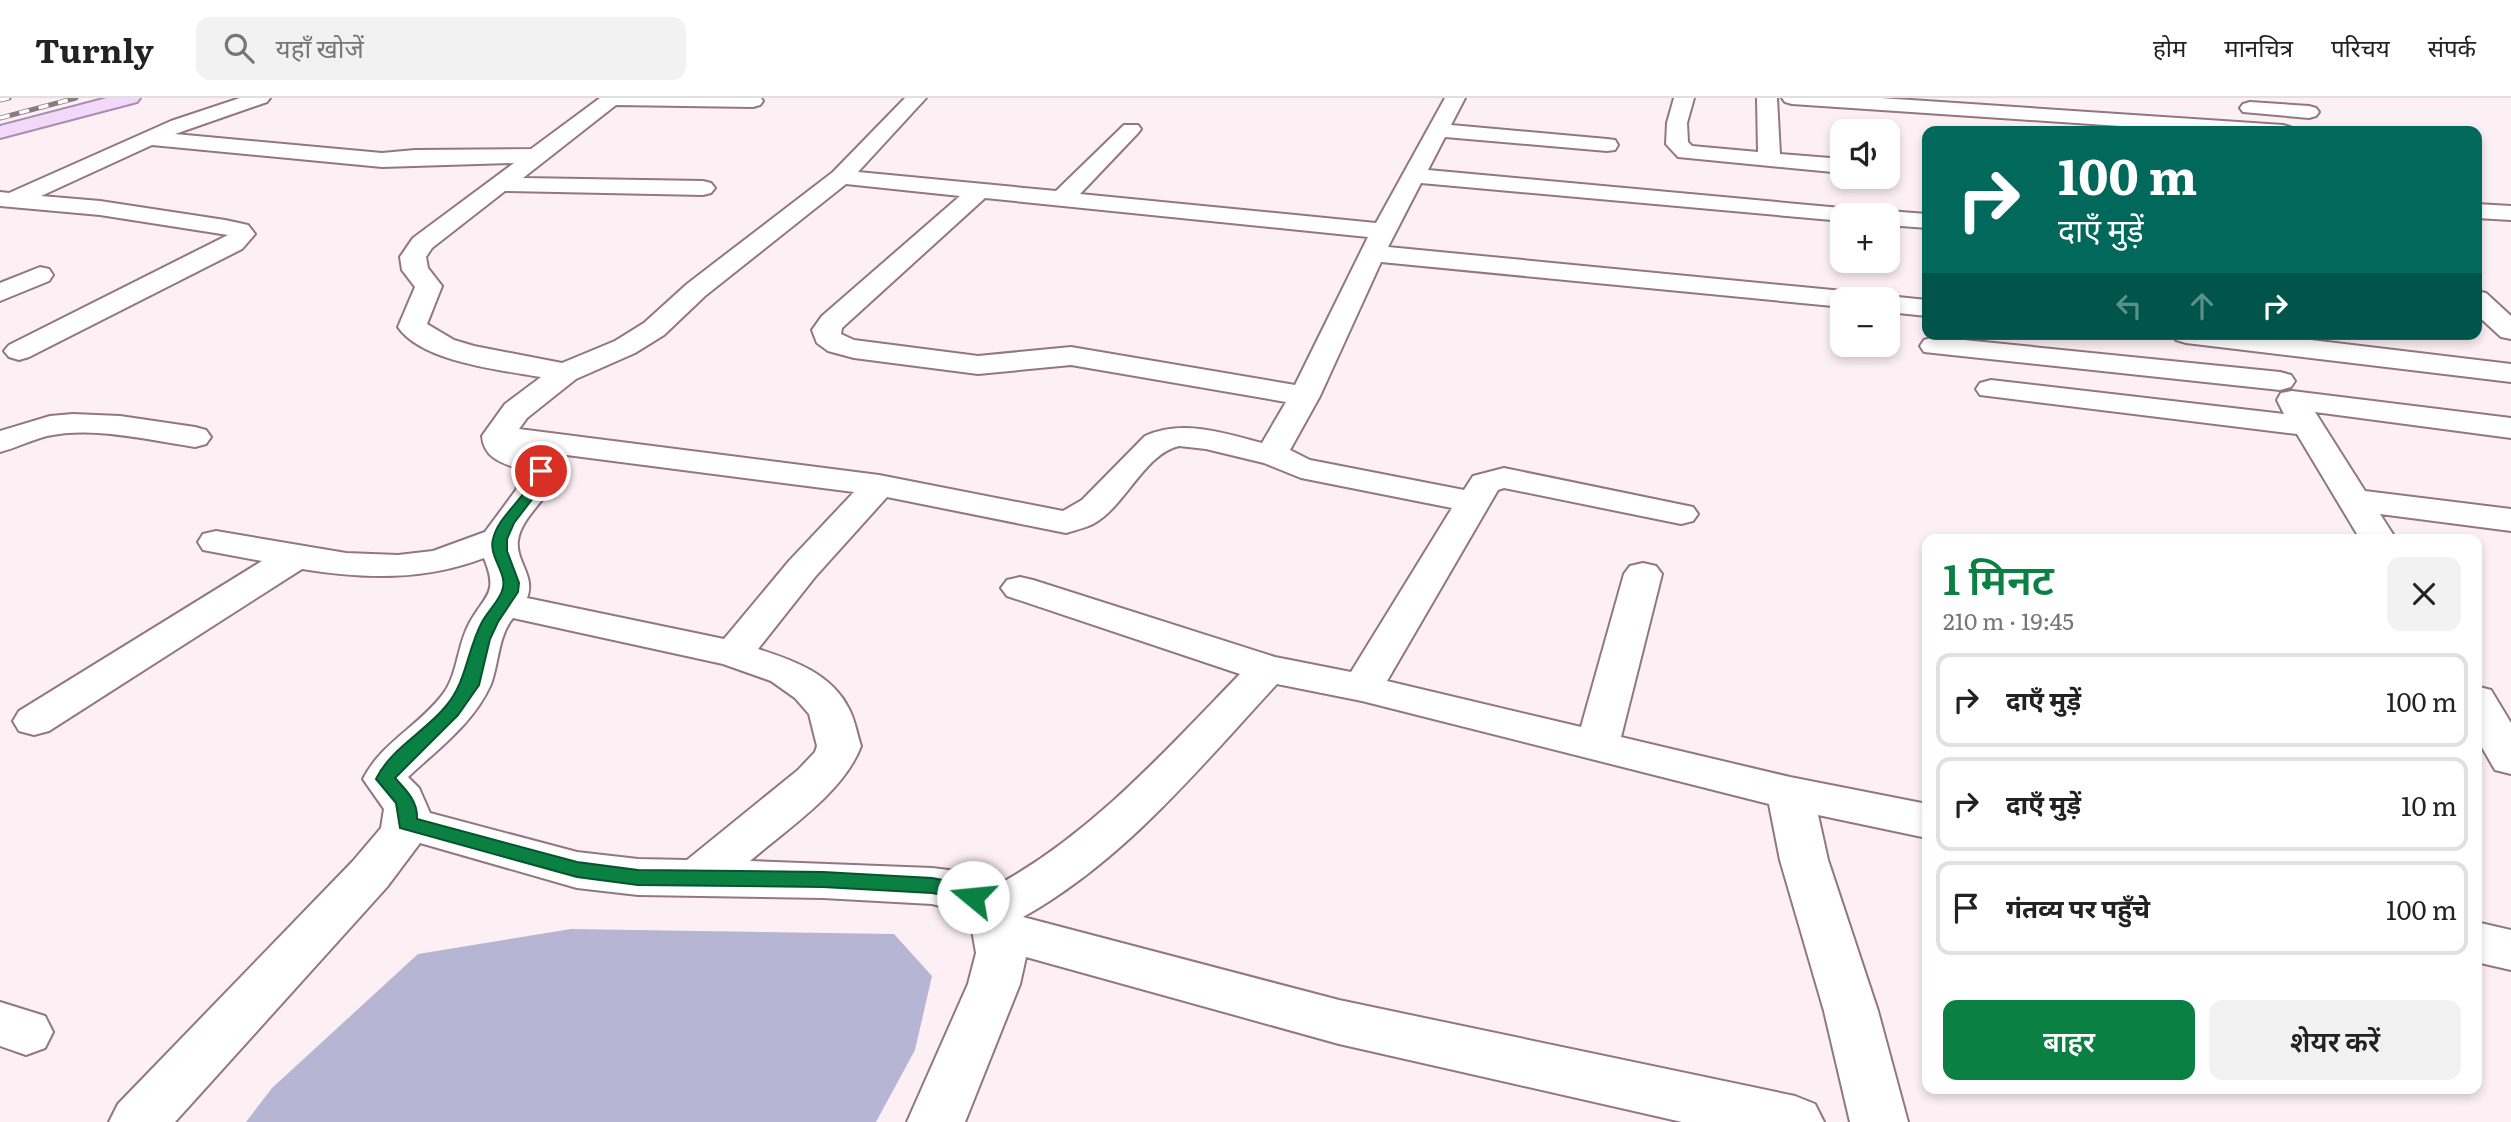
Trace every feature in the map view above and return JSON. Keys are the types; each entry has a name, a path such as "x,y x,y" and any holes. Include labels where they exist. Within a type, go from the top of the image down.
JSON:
{"main road":[{"path":"0,132 130,98"}],"street":[{"path":"12,194 194,119 260,98"},
{"path":"565,373 442,347 412,327 414,315 428,294 429,286 415,270 413,257 422,243 613,98 755,99"},
{"path":"138,1122 370,874 396,843 407,823 408,810 404,800 385,779 390,769 463,698 470,685 482,639 512,583 499,551 500,539 508,522 539,481 541,471 538,464 508,454 499,446 498,436 516,411 565,373 625,346 654,329 696,289 841,177 916,98"},
{"path":"1275,456 1276,442 1305,396 1378,242 1432,153 1455,98"},
{"path":"1684,98 1677,123 1677,145 1681,150 1696,155 1830,165"},
{"path":"1767,98 1769,159"},
{"path":"1792,98 1851,112 2144,112 2179,126"},
{"path":"732,123 755,99"},
{"path":"2144,112 2146,105 2193,105"},
{"path":"2232,107 2309,112"},
{"path":"1990,113 1998,126"},
{"path":"1062,199 1131,130"},
{"path":"148,138 382,160 415,157 536,156"},
{"path":"1432,153 1607,145"},
{"path":"1432,153 1830,211"},
{"path":"841,177 1062,199 1378,242 1830,297"},
{"path":"503,184 703,188"},
{"path":"979,191 832,323 826,330 827,337 838,345 854,349 978,365 998,366 1054,354 1071,356 1305,396"},
{"path":"12,194 225,227 239,230 243,234 241,239 233,244 19,351"},
{"path":"2482,211 2511,213"},
{"path":"1900,219 1922,221"},
{"path":"0,293 40,275"},
{"path":"1900,305 1922,307"},
{"path":"2482,305 2511,332"},
{"path":"2482,330 2511,332"},
{"path":"2233,340 2511,373"},
{"path":"2256,343 2375,534"},
{"path":"1935,350 2293,402 2511,428"},
{"path":"1992,389 2293,402"},
{"path":"0,442 37,427 76,421 195,437"},
{"path":"498,436 879,485 1066,522 1086,515 1151,448 1169,437 1190,437 1275,456 1301,468 1472,502"},
{"path":"1362,688 1485,483 1504,478 1681,514"},
{"path":"733,654 802,569 879,485"},
{"path":"2354,500 2511,520"},
{"path":"216,542 363,566 394,567 426,564 500,539"},
{"path":"34,721 298,555"},
{"path":"1597,746 1643,574"},
{"path":"1020,588 1268,669 1362,688 1790,793 1922,820"},
{"path":"503,604 733,654 785,672 810,689 829,710 839,746 834,759 814,781 697,878"},
{"path":"995,921 1110,829 1268,669"},
{"path":"2482,710 2511,759"},
{"path":"1790,793 1804,860 1851,1012 1879,1122"},
{"path":"407,823 577,870 638,877 823,880 932,886 957,890 973,897 995,921 1002,953 993,984 936,1122"},
{"path":"995,921 1339,1022 1795,1122"},
{"path":"2482,943 2511,950"}],"water":[{"path":"571,929 894,934 932,976 915,1050 876,1122 246,1122 272,1088 418,954"}],"railway":[{"path":"0,100 9,98"},
{"path":"0,118 76,98"}],"route":[{"path":"541,471 539,481 508,522 500,539 499,551 512,583 510,592 482,639 470,685 463,698 390,769 385,779 404,800 408,810 407,823 577,870 638,877 823,880 932,886 957,890 973,897"}]}
